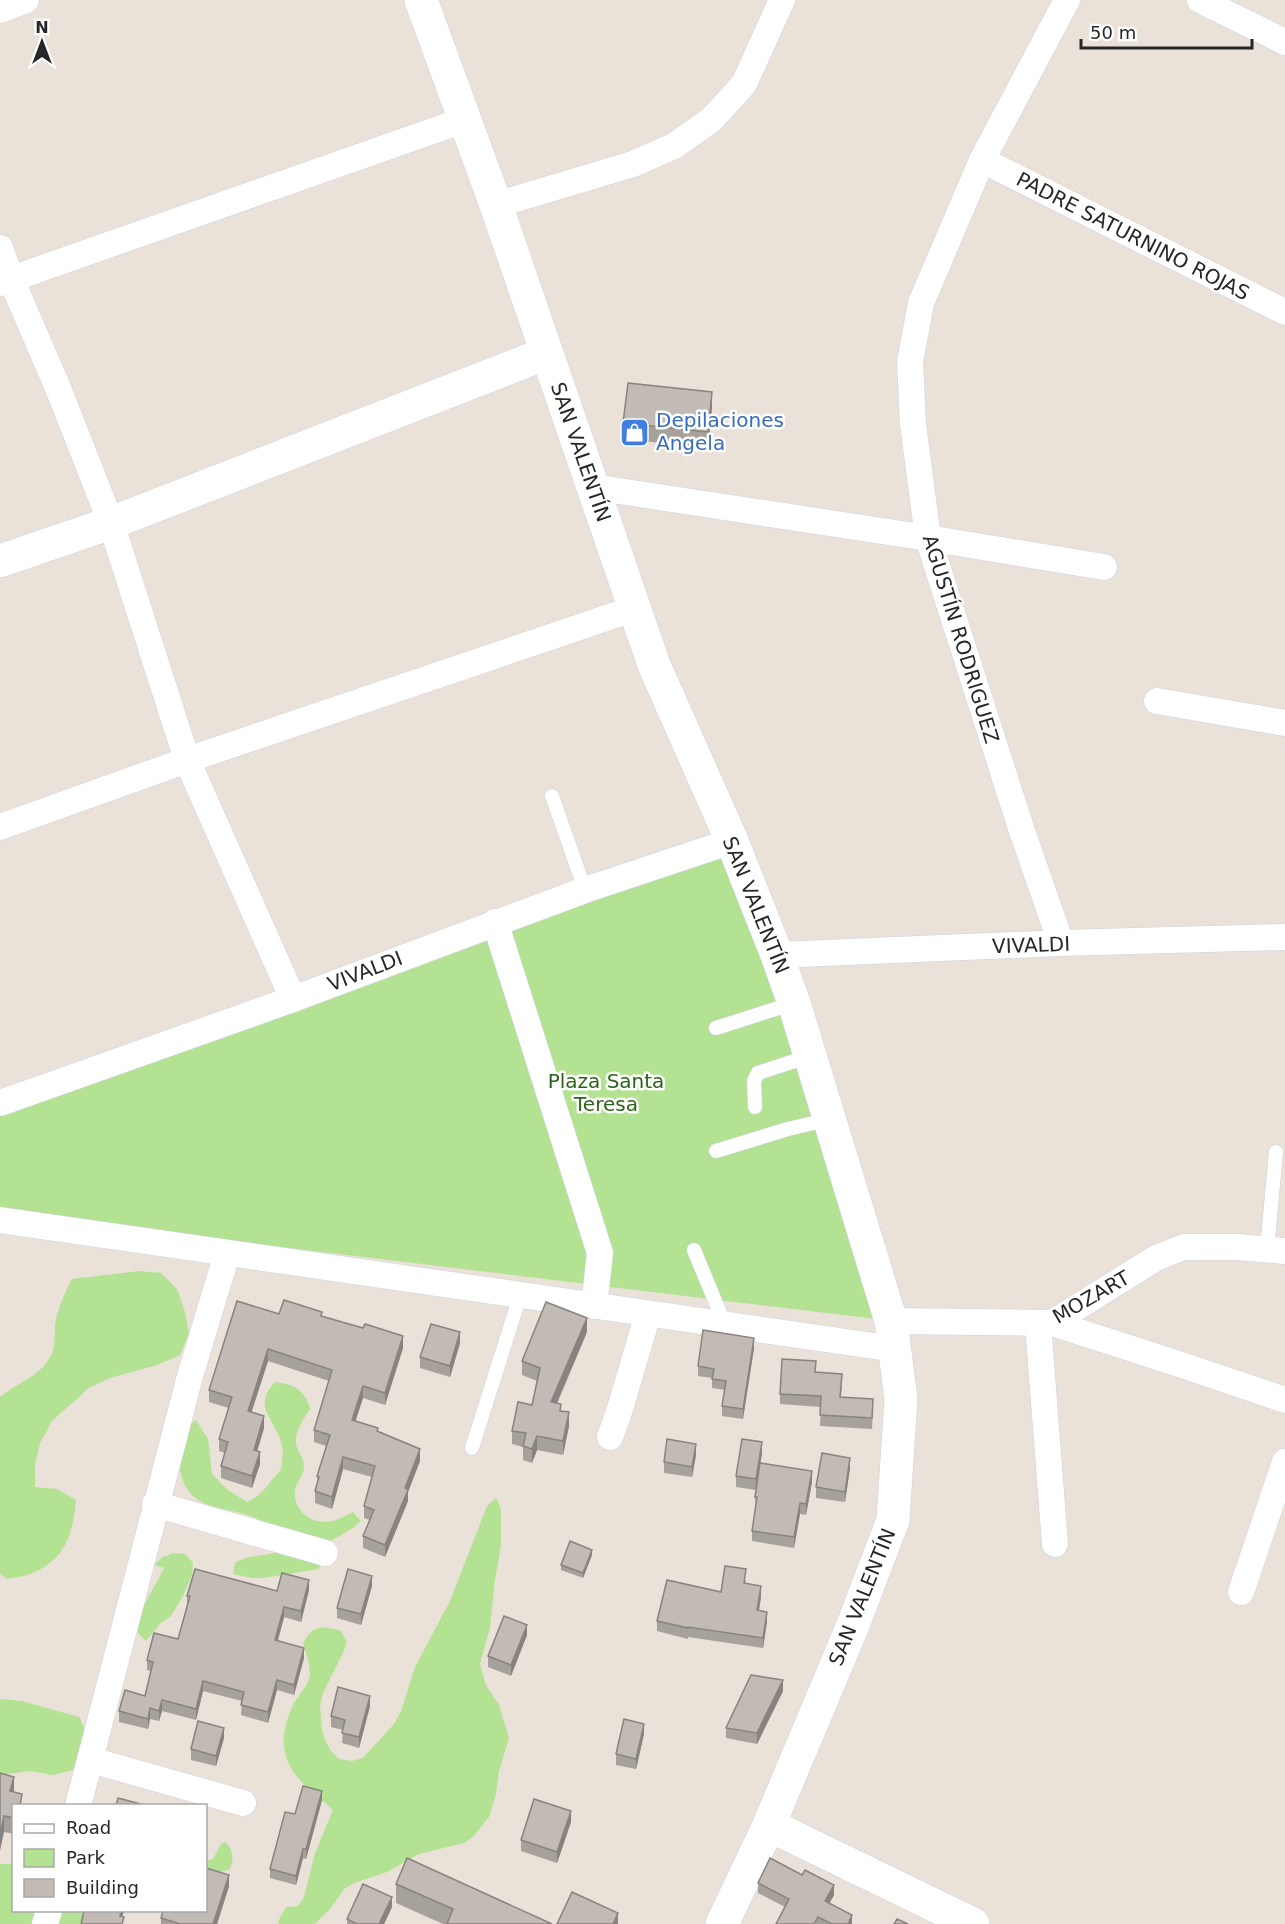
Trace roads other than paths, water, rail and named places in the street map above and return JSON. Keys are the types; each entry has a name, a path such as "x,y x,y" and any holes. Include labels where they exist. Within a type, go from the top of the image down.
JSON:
{"main road":[{"name":"SAN VALENTÍN","path":"421,0 496,205 654,665 732,841 794,1004 893,1335 901,1399 893,1520 853,1625 769,1825 722,1924"},
{"path":"0,561 111,523 547,353"},
{"path":"769,1825 973,1924"}],"street":[{"path":"0,10 26,0"},
{"path":"496,205 633,164 674,146 711,120 744,84 782,0"},
{"name":"AGUSTÍN RODRIGUEZ","path":"1061,943 1020,828 928,538 913,424 910,362 921,303 982,160 1067,0"},
{"path":"1200,0 1285,42"},
{"path":"6,281 464,120"},
{"name":"PADRE SATURNINO ROJAS","path":"982,160 1285,312"},
{"path":"0,248 6,281 58,388 111,523 187,760 293,999"},
{"path":"593,487 1104,567"},
{"path":"0,827 187,760 636,608"},
{"path":"1157,701 1285,723"},
{"name":"VIVALDI","path":"0,1103 293,999 495,922 732,841"},
{"path":"495,922 600,1253 594,1306"},
{"name":"VIVALDI","path":"777,956 1061,943 1285,937"},
{"name":"MOZART","path":"0,1220 725,1325 893,1335 1045,1323 1156,1258 1184,1247 1276,1250"},
{"path":"79,1804 189,1376 227,1254"},
{"path":"610,1437 648,1314"},
{"path":"1055,1544 1045,1323 1182,1365 1285,1400"},
{"path":"1241,1592 1285,1462"},
{"path":"155,1504 325,1553"},
{"path":"91,1760 243,1803"}],"lane":[{"path":"552,796 585,890"},
{"path":"717,1028 794,1004"},
{"path":"755,1107 754,1081 758,1073 810,1056"},
{"path":"716,1151 830,1119"},
{"path":"1276,1152 1276,1250"},
{"path":"694,1250 725,1325"},
{"path":"472,1448 520,1296"}],"place":[{"name":"Depilaciones Angela","path":"635,432"}],"park label":[{"name":"Plaza Santa Teresa","path":"606,1092"}]}
